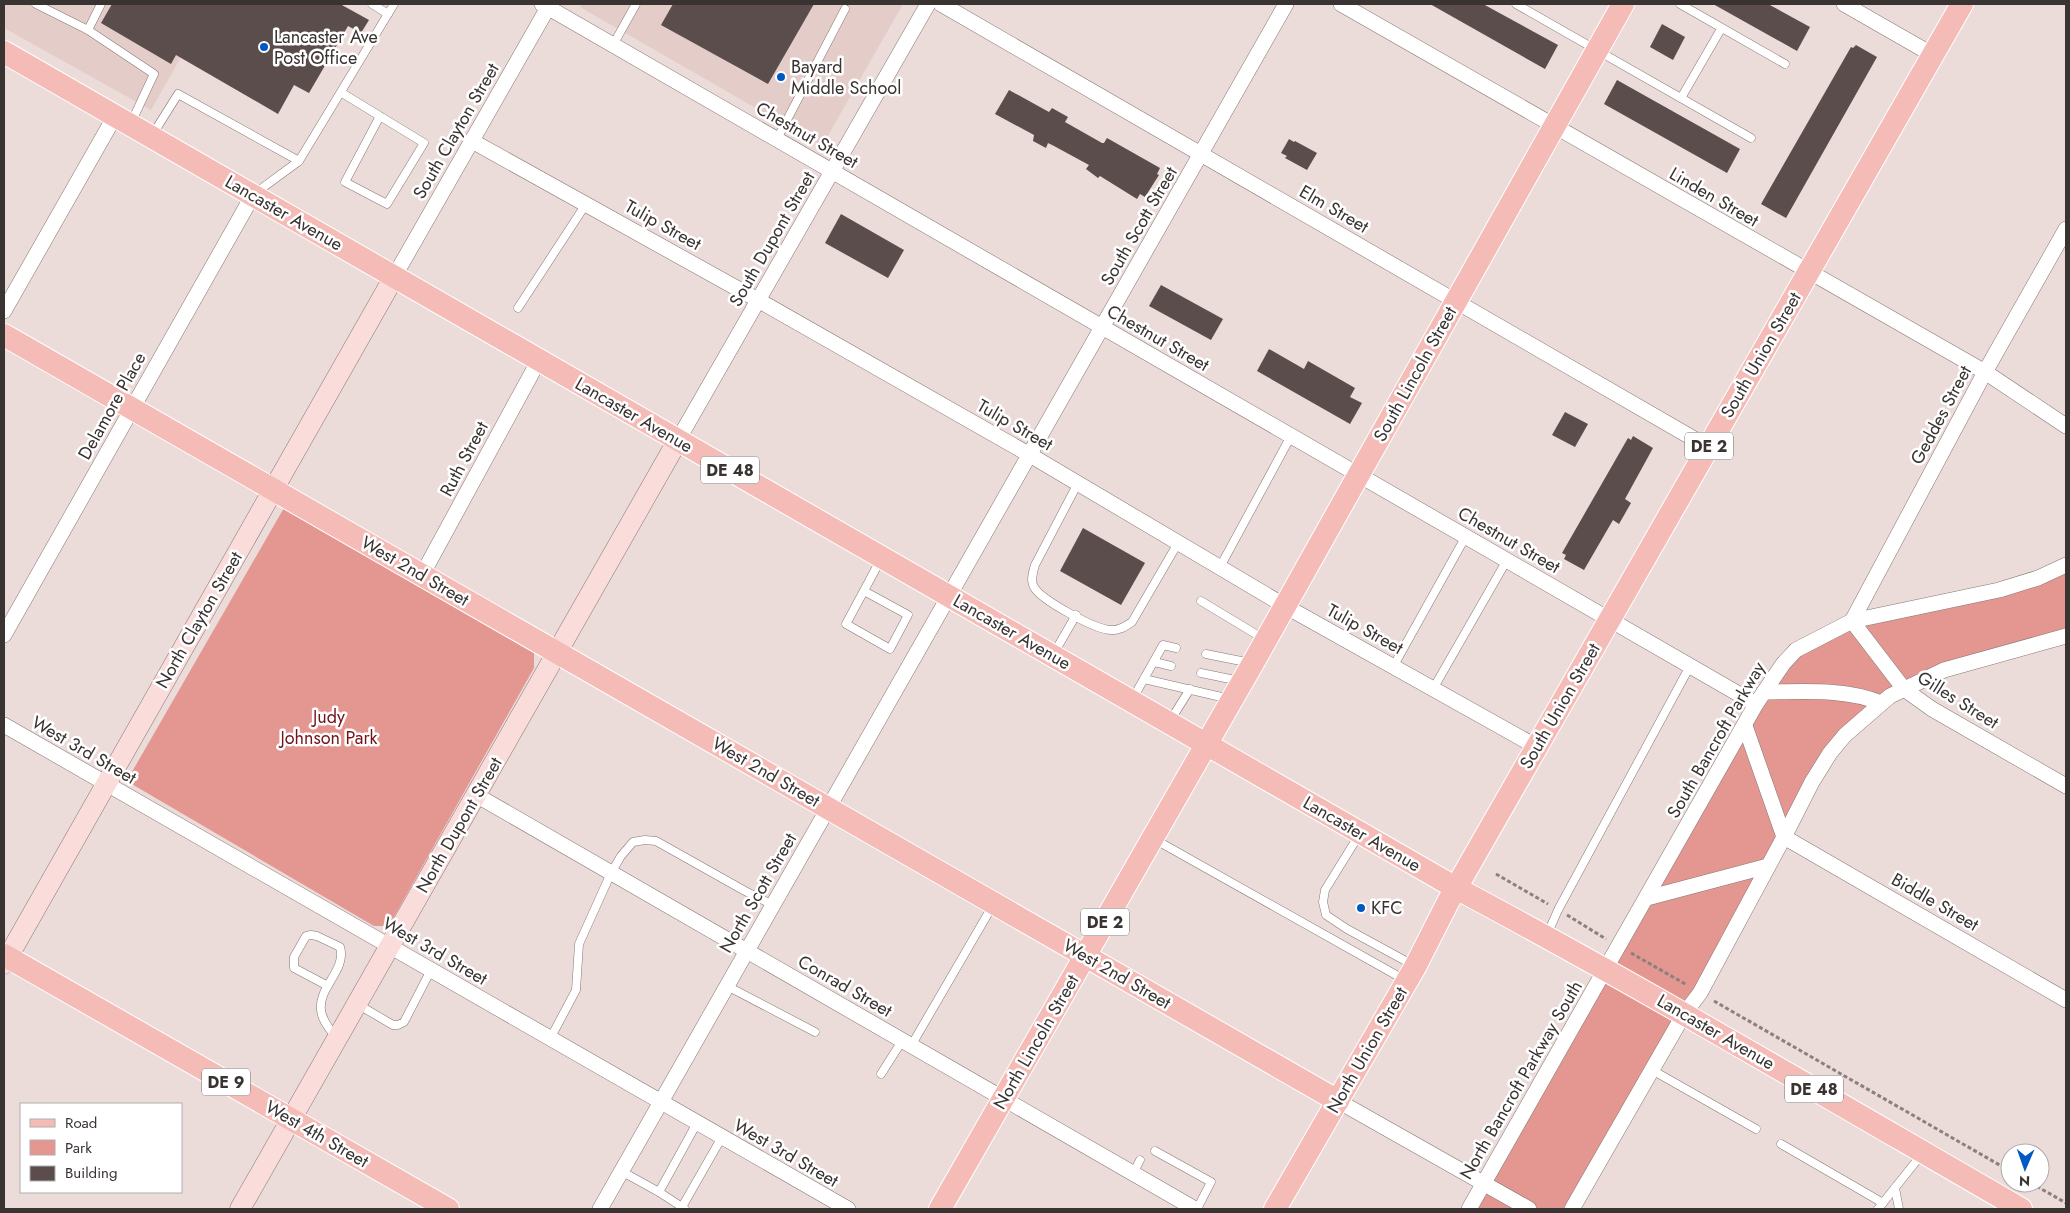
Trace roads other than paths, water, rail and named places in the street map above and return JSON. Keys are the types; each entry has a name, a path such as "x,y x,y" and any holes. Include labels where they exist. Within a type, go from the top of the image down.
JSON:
{"main road":[{"name":"South Lincoln Street","path":"1207,744 1623,4"},
{"name":"South Union Street","path":"1456,888 1962,4"},
{"name":"Lancaster Avenue","path":"4,52 1360,833 1456,888 1547,936 2021,1209"},
{"name":"West 2nd Street","path":"4,334 1338,1101"},
{"name":"North Lincoln Street","path":"940,1209 1207,744"},
{"name":"North Union Street","path":"1275,1209 1411,974 1456,888"},
{"name":"West 4th Street","path":"5,959 448,1209"}],"street":[{"name":"South Dupont Street","path":"678,440 928,4"},
{"name":"Elm Street","path":"941,4 1708,447"},
{"name":"South Scott Street","path":"949,596 1286,4"},
{"name":"Linden Street","path":"1341,4 1985,372 2066,426"},
{"path":"1844,4 1933,55"},
{"name":"Chestnut Street","path":"547,5 1690,666 1760,698"},
{"name":"South Clayton Street","path":"394,277 547,5"},
{"path":"4,311 122,120"},
{"name":"Tulip Street","path":"472,141 758,300 1030,455 1284,606 1537,747"},
{"name":"Delamore Place","path":"4,636 253,195"},
{"name":"Geddes Street","path":"1852,621 1985,372 2066,229"},
{"name":"North Clayton Street","path":"5,959 394,277"},
{"name":"Ruth Street","path":"422,575 539,360"},
{"name":"North Dupont Street","path":"240,1209 678,440"},
{"name":"South Bancroft Parkway","path":"1606,970 1760,698 1783,664 1796,650 1852,621 1999,590 2038,578 2066,565"},
{"name":"North Scott Street","path":"600,1209 949,596"},
{"name":"Gilles Street","path":"1852,621 1904,689 1932,709 2066,786"},
{"path":"1572,1209 1684,1014 1700,993 1812,782 1845,735 1890,696 1944,670 2066,636"},
{"path":"1760,698 1811,692 1853,695 1881,703"},
{"name":"West 3rd Street","path":"4,725 848,1209"},
{"path":"1745,726 1784,837"},
{"name":"Conrad Street","path":"476,795 1003,1099 1136,1167 1196,1209"},
{"name":"Biddle Street","path":"1784,837 2066,1000"},
{"path":"1647,898 1768,866"},
{"name":"North Bancroft Parkway South","path":"1468,1209 1606,970"},
{"name":"West 2nd Street","path":"1338,1101 1529,1209"}],"lane":[{"path":"36,4 88,30 154,74 122,120"},
{"path":"88,30 101,4"},
{"path":"372,4 388,14"},
{"path":"253,195 299,161 342,93 394,4"},
{"path":"613,44 636,4"},
{"path":"1516,4 1751,138"},
{"path":"1680,4 1785,64"},
{"path":"777,139 845,9"},
{"path":"1681,98 1721,29"},
{"path":"342,93 380,116 424,143 387,204 345,182 380,116"},
{"path":"152,137 178,94 299,161"},
{"path":"518,308 586,204"},
{"path":"1220,567 1291,436"},
{"path":"1078,483 1040,552 1032,576 1033,586 1040,595 1099,628 1112,630 1123,628 1132,622 1178,543"},
{"path":"1393,667 1466,536"},
{"path":"864,591 908,615 890,649 846,624 864,591 882,558"},
{"path":"1433,689 1507,560"},
{"path":"1201,601 1266,640"},
{"path":"1052,656 1076,615"},
{"path":"1131,701 1164,645 1176,648"},
{"path":"1206,654 1242,681"},
{"path":"1154,662 1171,666"},
{"path":"1547,936 1558,910 1690,666"},
{"path":"1201,673 1242,681"},
{"path":"1144,679 1190,689 1242,681"},
{"path":"1169,723 1190,689"},
{"path":"1360,833 1325,890 1323,902 1326,915 1411,974"},
{"path":"1153,838 1411,974"},
{"path":"550,1039 576,990 579,944 611,873 621,856 634,842 656,841 744,891 773,905"},
{"path":"881,1074 906,1043 994,904"},
{"path":"328,986 294,968 294,957 306,936 318,936 340,947 342,958 322,999 321,1010 325,1022 337,1039"},
{"path":"357,1004 393,1025 398,1025 404,1022 431,970"},
{"path":"727,986 815,1032"},
{"path":"1652,1070 1756,1128"},
{"path":"659,1192 697,1123"},
{"path":"621,1171 683,1208 722,1137"},
{"path":"1781,1144 1881,1206 1923,1152"},
{"path":"1155,1151 1211,1182 1196,1209"},
{"path":"1895,1188 1899,1209"}],"place":[{"name":"Lancaster Ave Post Office","path":"264,47"},
{"name":"Bayard Middle School","path":"781,77"},
{"name":"KFC","path":"1361,908"}],"park label":[{"name":"Judy Johnson Park","path":"329,728"}]}
